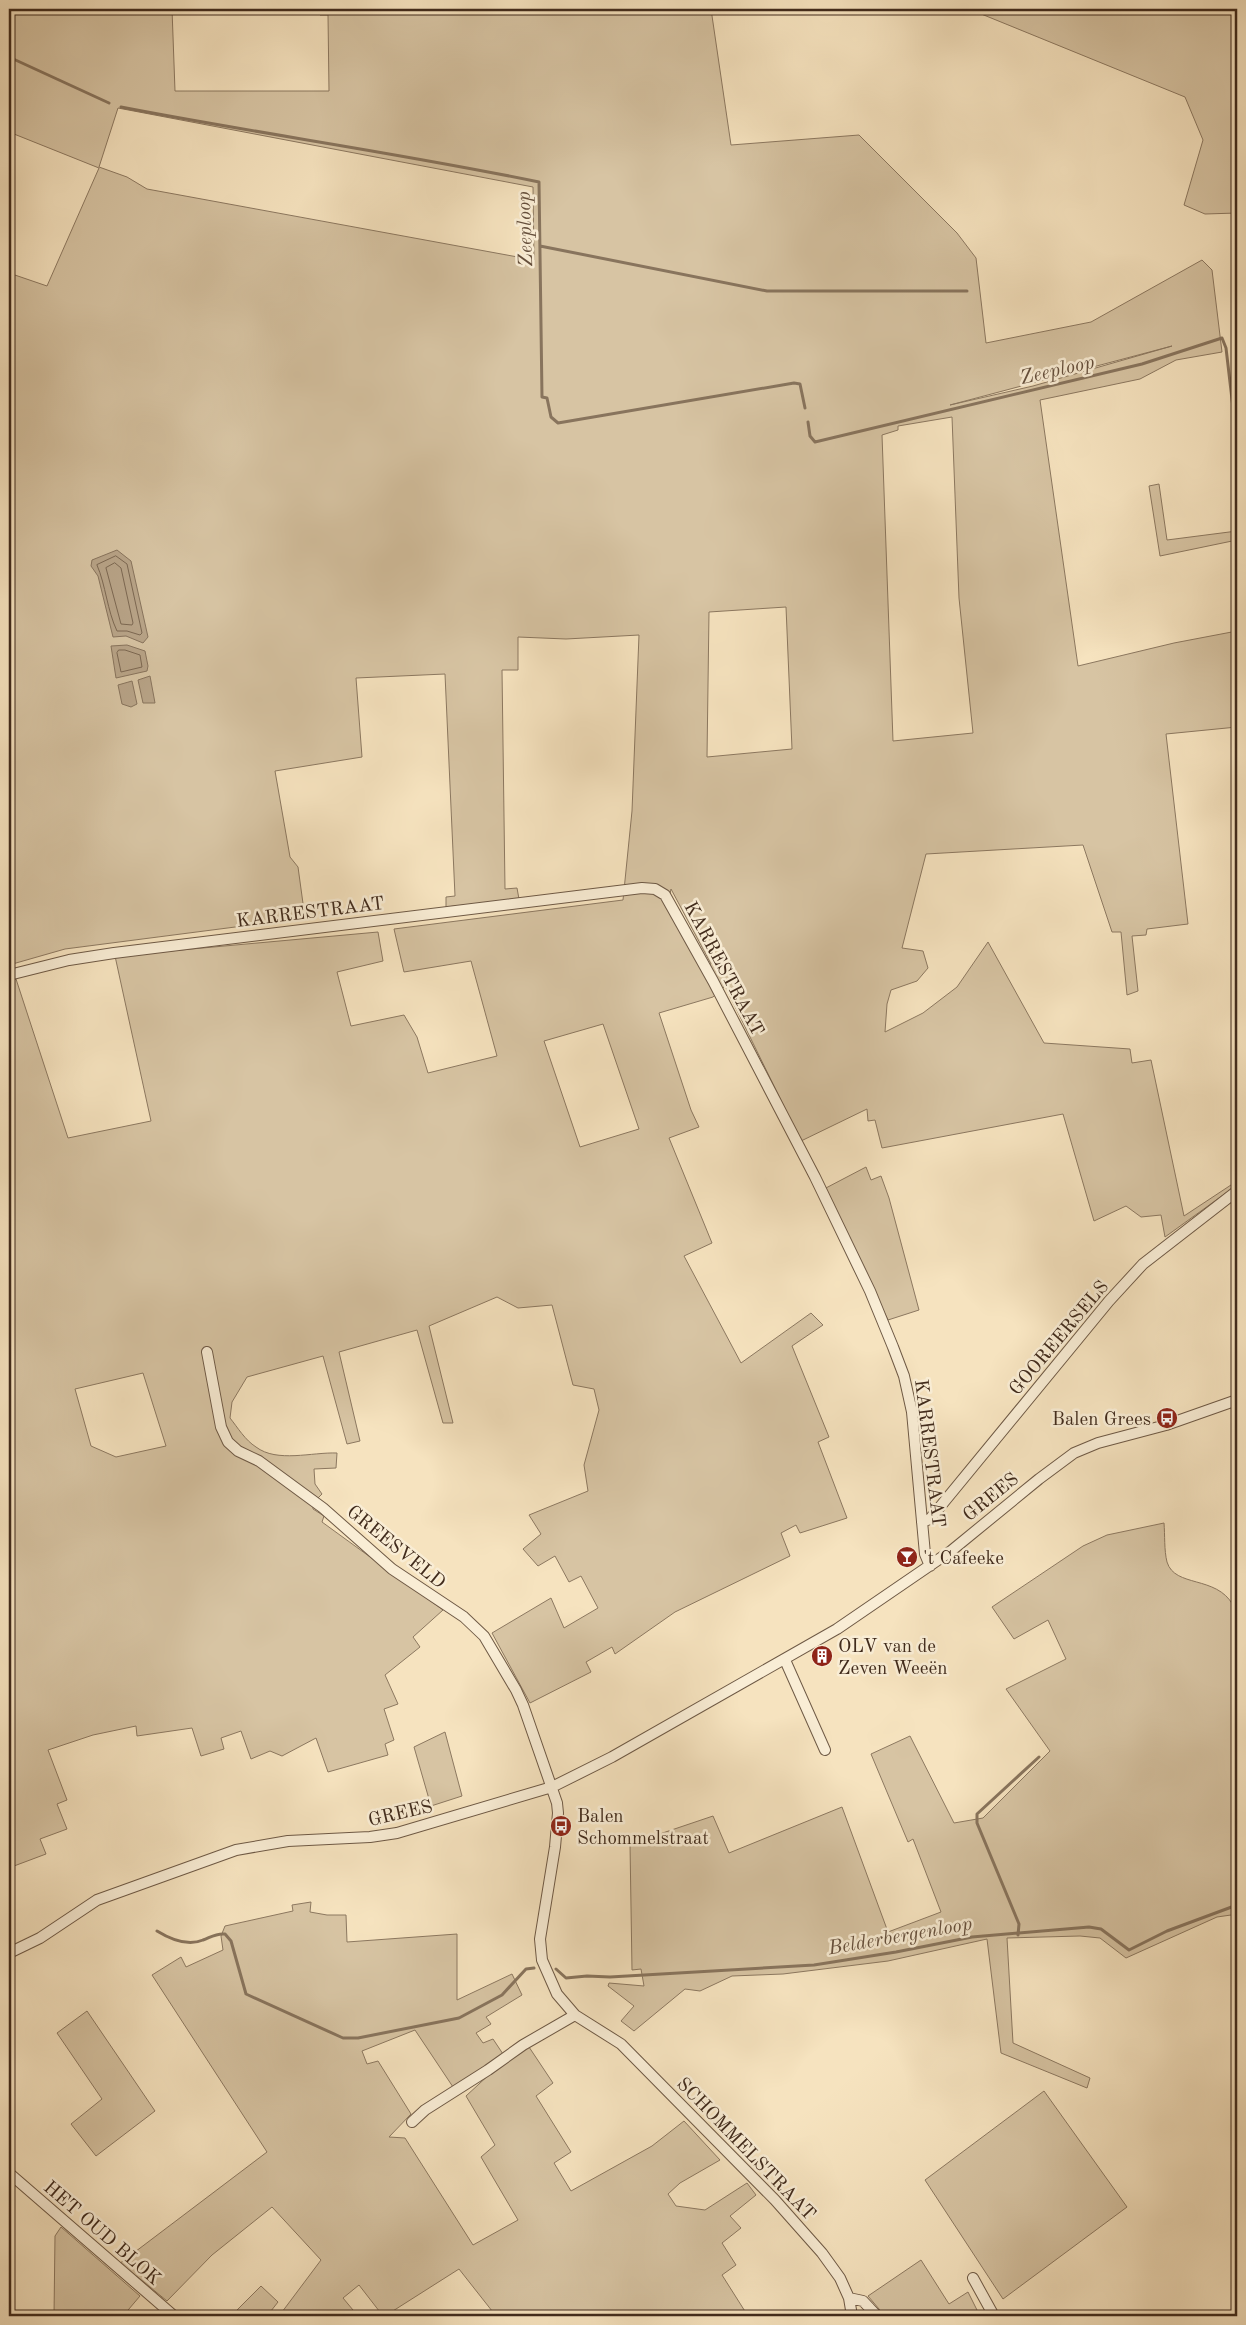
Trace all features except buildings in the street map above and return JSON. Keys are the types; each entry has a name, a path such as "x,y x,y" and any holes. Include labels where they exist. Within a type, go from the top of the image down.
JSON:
{"street":[{"name":"KARRESTRAAT","path":"9,975 69,960 105,954 460,910 642,888 655,889 665,895 714,981 815,1177 870,1291 904,1376 912,1412 925,1554 930,1566"},
{"name":"GOOREERSELS","path":"922,1522 930,1519 1109,1301 1144,1264 1237,1191"},
{"name":"GREESVELD","path":"207,1352 221,1427 228,1442 238,1451 259,1461 316,1503 392,1568 469,1621 484,1636 516,1690 531,1727 546,1777 552,1787"},
{"name":"GREES","path":"9,1952 40,1938 97,1900 236,1850 288,1841 370,1838 397,1833 552,1787 612,1757 837,1629 930,1566 1074,1453 1098,1443 1166,1425 1237,1400"},
{"path":"785,1660 825,1750"},
{"name":"SCHOMMELSTRAAT","path":"552,1787 558,1813 540,1939 542,1960 557,1994 575,2015 621,2044 775,2200 822,2253 840,2278 849,2298 852,2316"},
{"path":"412,2122 425,2110 523,2045 575,2015"},
{"name":"HET OUD BLOK","path":"9,2173 174,2316"},
{"path":"974,2278 994,2316"},
{"path":"849,2298 863,2301 877,2316"}],"shaded area":[{"path":"9,9 172,9 175,91 329,91 328,15 320,15 320,9 711,9 731,145 859,135 957,233 976,258 986,343 1091,322 1202,260 1212,270 1222,352 1176,360 1140,379 1040,400 1078,666 1174,643 1237,631 1237,727 1166,734 1188,924 1147,929 1146,935 1132,936 1138,991 1127,995 1121,932 1112,932 1083,845 926,854 902,948 923,951 928,968 917,981 891,990 887,1004 885,1032 923,1013 957,987 988,942 1044,1043 1130,1049 1132,1063 1151,1060 1184,1216 1237,1181 1237,1185 1165,1237 1161,1215 1141,1217 1126,1206 1094,1221 1063,1114 882,1148 875,1120 868,1121 867,1109 801,1141 725,986 713,997 659,1013 691,1110 699,1127 669,1138 712,1243 684,1256 741,1363 811,1313 823,1325 792,1346 829,1437 818,1442 847,1518 800,1533 796,1525 781,1533 790,1556 675,1612 615,1654 612,1647 586,1662 591,1672 530,1703 492,1633 551,1598 564,1628 598,1608 581,1576 569,1582 555,1556 538,1566 523,1549 541,1534 529,1515 588,1491 584,1465 599,1410 594,1389 573,1385 552,1305 518,1308 497,1297 429,1326 453,1423 443,1423 417,1330 339,1352 360,1441 347,1444 323,1356 247,1377 232,1402 230,1418 242,1434 256,1447 274,1455 295,1456 337,1453 336,1468 314,1469 315,1484 322,1494 313,1503 313,1509 324,1516 322,1522 443,1610 413,1637 420,1647 385,1675 398,1704 384,1709 394,1740 385,1744 388,1755 328,1772 316,1738 282,1756 270,1751 251,1759 241,1731 221,1738 224,1749 201,1756 192,1728 137,1736 136,1726 93,1735 48,1750 67,1800 57,1804 67,1829 40,1839 46,1854 14,1866 9,1854 9,981 16,979 68,1138 151,1121 115,956 378,932 383,961 337,972 351,1026 404,1015 417,1037 428,1073 497,1056 471,961 404,972 394,929 623,900 632,811 639,635 566,639 518,637 518,670 502,670 505,889 517,888 519,899 446,907 446,897 455,896 445,674 356,678 362,757 275,771 290,857 298,867 305,918 65,949 9,965 9,273 47,286 99,168 9,132","holes":["118,108 533,187 534,260 147,189 127,177 99,167","1172,346 1033,386 950,405","952,417 959,598 973,733 893,741 882,435 898,430 898,426","786,607 792,749 707,757 709,612","671,889 711,964 703,970 668,904","603,1024 639,1129 580,1147 544,1041","143,1373 166,1446 116,1457 91,1446 75,1389"]},
{"path":"969,9 1237,9 1237,213 1205,214 1184,205 1203,140 1185,97"},
{"path":"1159,484 1167,540 1237,531 1237,540 1160,556 1149,486"},
{"path":"866,1167 871,1180 881,1176 889,1198 919,1310 888,1320 824,1189"},
{"path":"1164,1523 1166,1557 1171,1570 1187,1579 1217,1589 1233,1605 1237,1602 1237,1923 1231,1915 1217,1917 1126,1958 1100,1938 1080,1936 1007,1938 1013,2043 1090,2078 1087,2088 1001,2053 987,1939 888,1961 783,1974 732,1976 700,1991 685,1989 634,2031 621,2021 634,2006 608,1986 609,1983 644,1986 641,1969 632,1970 630,1844 713,1816 729,1853 842,1807 888,1932 941,1912 913,1839 908,1842 871,1754 910,1736 954,1823 983,1818 1050,1751 1006,1689 1066,1659 1048,1620 1014,1639 992,1607 1083,1546 1107,1535"},
{"path":"445,1732 462,1796 431,1806 414,1747"},
{"path":"311,1902 310,1912 327,1915 346,1915 347,1942 457,1934 457,2000 512,1974 522,1995 486,2017 491,2024 476,2033 483,2043 493,2039 503,2054 453,2087 415,2030 362,2051 367,2064 378,2061 411,2114 389,2137 405,2138 473,2245 518,2220 481,2157 495,2145 466,2096 492,2072 529,2047 553,2083 536,2096 571,2152 554,2163 571,2191 652,2146 684,2121 720,2160 680,2183 668,2194 676,2206 705,2210 747,2183 756,2195 730,2216 741,2228 722,2243 736,2265 722,2275 748,2316 496,2316 459,2269 385,2316 383,2316 359,2285 343,2298 358,2316 279,2316 321,2260 272,2207 212,2255 167,2301 119,2264 267,2152 152,1975 181,1957 186,1967 223,1950 221,1936 225,1926 293,1911 292,1905"},
{"path":"87,2011 155,2111 96,2156 71,2124 102,2099 57,2033"},
{"path":"1044,2091 1127,2207 1003,2299 925,2180"},
{"path":"61,2227 140,2296 123,2316 54,2316 55,2236"},
{"path":"921,2260 949,2304 968,2292 980,2316 885,2316 868,2296"},
{"path":"261,2286 278,2302 267,2316 231,2316"}],"water":[{"path":"117,550 131,561 148,637 143,643 126,636 113,637 98,576 91,566 92,560"},
{"path":"127,645 145,651 147,671 116,678 111,646"},
{"path":"150,676 155,703 143,703 138,680"},
{"path":"132,681 137,704 131,707 122,704 118,685"}],"waterway":[{"name":"Zeeploop","path":"9,57 109,103"},
{"name":"Zeeploop","path":"121,107 539,182 542,397 547,398 551,417 558,423 794,383 800,384 805,408"},
{"path":"540,246 767,291 967,291"},
{"name":"Zeeploop","path":"808,422 810,436 815,442 1142,364 1222,338 1226,348 1237,442"},
{"path":"1018,1935 1019,1924 977,1823 977,1814 1039,1757"},
{"name":"Belderbergenloop","path":"556,1969 566,1978 814,1965 896,1952 972,1937 1089,1927 1101,1929 1129,1950 1167,1931 1237,1905"},
{"name":"Belderbergenloop","path":"157,1931 167,1937 191,1943 225,1934 231,1941 246,1994 343,2038 358,2038 459,2018 502,1995 526,1969 534,1968"}],"place":[{"name":"Balen Grees","path":"1167,1418"},
{"name":"'t Cafeeke","path":"907,1557"},
{"name":"OLV van de Zeven Weeën","path":"822,1656"},
{"name":"Balen Schommelstraat","path":"561,1826"}]}
